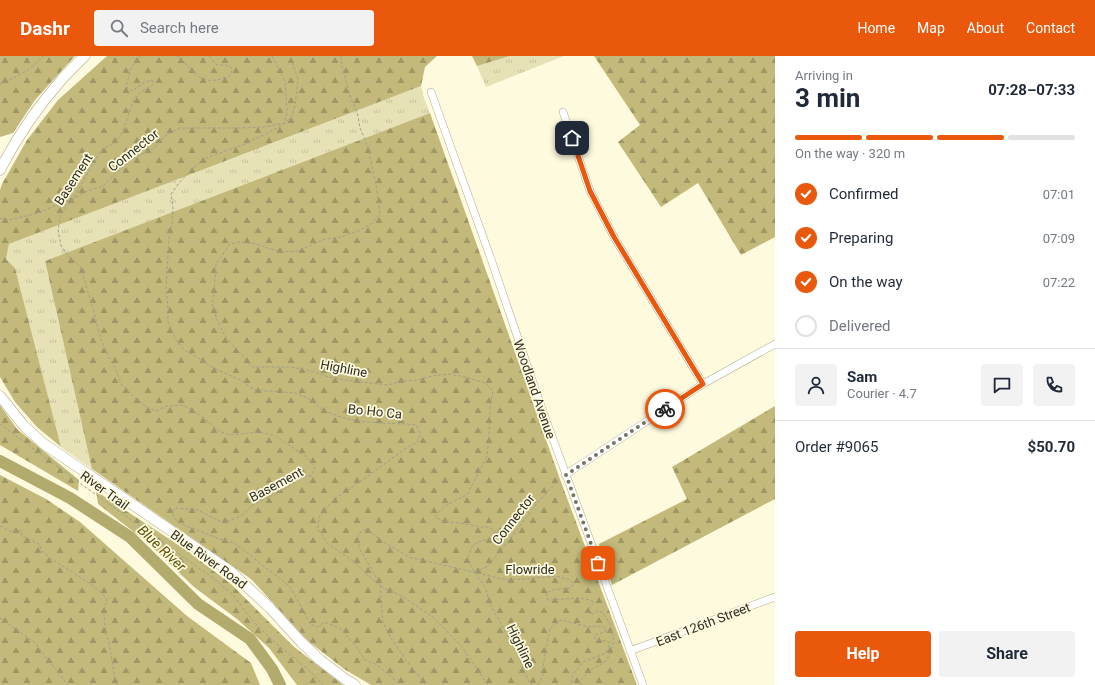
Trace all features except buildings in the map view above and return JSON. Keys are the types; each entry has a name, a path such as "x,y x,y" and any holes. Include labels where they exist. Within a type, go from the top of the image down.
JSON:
{"street":[{"path":"0,170 31,119 52,91 85,56"},
{"name":"Woodland Avenue","path":"431,92 489,253 542,409 643,685"},
{"path":"563,112 590,191 614,237 703,384"},
{"path":"566,475 703,384 775,344"},
{"name":"Blue River Road","path":"0,396 24,426 44,444 230,571 270,608 320,660 355,685"},
{"name":"East 126th Street","path":"630,651 775,596"}],"path":[{"path":"0,84 18,76 38,62 43,56"},
{"name":"Basement","path":"141,56 131,68 126,87 132,91 152,80 153,85 141,92 134,99 122,133 115,143 102,149 73,199 61,213 58,230 61,246 80,266 104,348 116,370 121,384 136,398 148,408 157,411 166,406 183,405 200,415 219,431 230,435 259,432 275,436 307,457 315,468 311,476 301,478 287,488 253,505 241,516 224,523 197,510 176,508 172,510 173,516 177,521 184,525 234,543 249,554 290,587 310,624 317,627 323,623 328,623 341,629 358,649 364,659 377,666 401,685"},
{"path":"177,56 194,73 206,81 216,81 229,77 232,73 232,68 225,65 217,65 209,56"},
{"path":"272,56 285,81 285,123"},
{"path":"285,123 292,116 295,106 298,79 290,56"},
{"name":"Highline","path":"341,56 342,66 351,99 357,111 360,128 368,147 380,214 371,224 358,231 340,237 325,239 298,250 280,252 256,244 240,242 230,244 216,264 212,304 216,320 233,346 252,367 290,367 345,380 388,385 401,381 417,380 449,374 485,383 493,391 486,456 467,495 454,500 435,517 445,522 489,527 495,531 493,538 473,545 468,556 469,563 486,590 490,604 516,651 528,680 533,685"},
{"name":"Connector","path":"0,218 8,220 35,214 73,199 85,192 103,186 129,161 153,149 166,135 180,128 263,127 285,123"},
{"name":"Bo Ho Ca","path":"285,123 245,144 206,158 178,183 171,194 173,207 169,238 166,288 168,322 176,340 184,350 212,367 240,380 255,390 295,393 308,398 323,410 356,421 407,424 416,426 421,434 417,442 339,496 319,517 318,529 328,544 356,563 368,576 384,588 402,596 434,618 462,647 488,685"},
{"name":"River Trail","path":"0,424 81,484 214,578 233,595 252,620 272,640 310,671 322,685"},
{"name":"Connector","path":"474,572 488,567 538,502 566,475"},
{"path":"0,526 12,532 21,530 22,536 39,544 42,551 50,558 90,583 106,597 107,600 104,609 104,616 106,634 109,642 116,685"},
{"path":"426,685 392,640 383,623 380,584 359,548 358,534 366,529 409,556 474,572"},
{"name":"Flowride","path":"474,572 507,580 556,576 570,580 574,584 570,588 553,590 546,593 548,600 574,598 591,600 594,602 588,609 588,612 592,614 598,612 603,613 610,624 614,640 610,654 604,663 590,670 581,680 581,685"},
{"path":"0,618 34,642 68,685"},
{"name":"Highline","path":"538,685 543,675 542,666 550,628 561,620 590,627 602,626 606,628 605,632 595,635 595,639 600,642 603,641 610,643 609,647 604,654 583,662 573,674 570,685"}],"green space":[{"path":"0,56 75,56 35,100 13,133 0,137"},
{"path":"107,56 437,56 425,67 421,86 9,244 6,259 15,268 61,447 37,427 15,402 0,377 0,190 27,140 58,100"},
{"path":"472,56 510,56 477,66"},
{"path":"510,56 564,56 486,87 477,66"},
{"path":"594,56 775,56 775,237 741,255 698,183 661,207 618,142 640,125"},
{"path":"421,86 430,113 45,261 92,469 61,447 15,268 6,259 9,244"},
{"path":"430,113 561,482 637,685 371,685 344,669 308,641 251,579 92,469 45,261"},
{"path":"0,405 17,429 79,480 78,491 0,445"},
{"path":"775,406 775,499 612,585 599,544 687,499 672,467"},
{"path":"0,475 46,499 80,522 187,616 251,663 260,685 0,685"},
{"path":"96,491 186,550 231,584 293,646 343,685 297,685 269,648 237,619 194,587 148,543 98,504"}],"waterway":[{"name":"Blue River","path":"0,461 70,498 130,537 198,604 250,639 272,669 280,685"}],"way so far":[{"path":"598,563 566,475 665,409"}],"route":[{"path":"572,138 590,191 614,237 703,384 665,409"}]}
